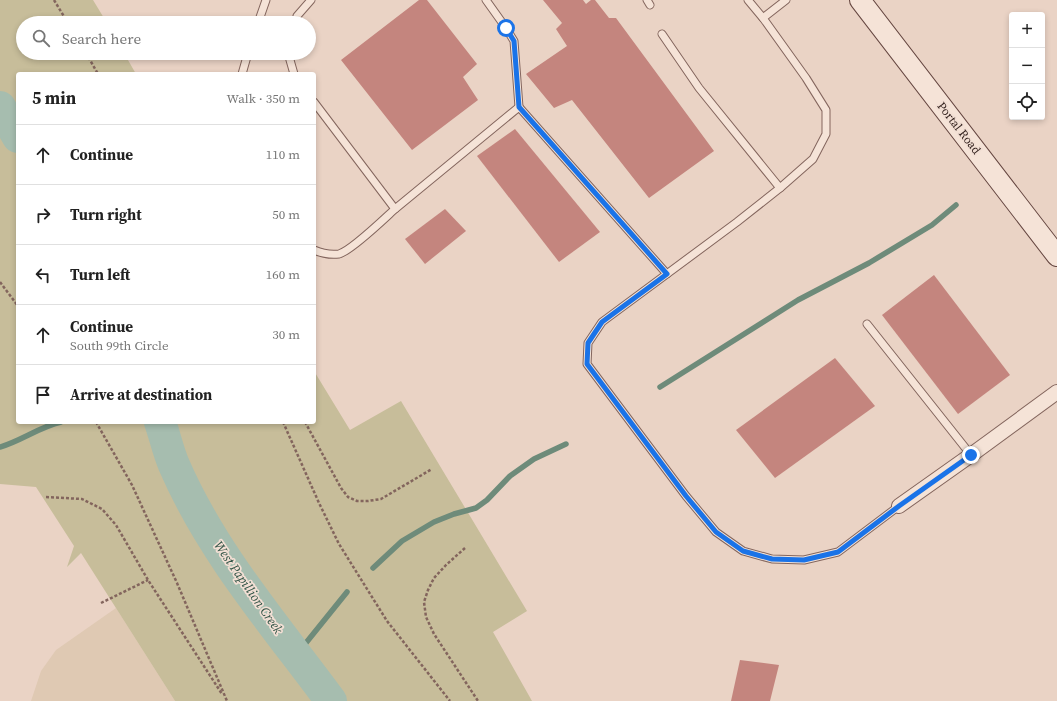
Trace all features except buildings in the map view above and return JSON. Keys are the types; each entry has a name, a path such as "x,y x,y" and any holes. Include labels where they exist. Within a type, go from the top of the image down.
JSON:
{"main road":[{"name":"Portal Road","path":"860,0 1057,256"}],"street":[{"path":"899,506 1057,392"}],"lane":[{"path":"260,16 266,0"},
{"path":"297,16 311,0"},
{"path":"486,0 514,41 519,107 667,274"},
{"path":"748,0 763,18 806,78 826,110 826,134 813,159 780,188 602,322 588,343 587,364 686,496 716,532 743,551 772,559 804,560 838,552 899,506"},
{"path":"763,18 786,0"},
{"path":"662,34 699,88 780,188"},
{"path":"243,72 246,60"},
{"path":"290,60 293,72"},
{"path":"316,105 395,209"},
{"path":"316,251 321,253 339,254 353,246 395,209 519,107"},
{"path":"866,324 971,455"}],"path":[{"path":"54,0 64,16"},
{"path":"90,60 97,72"},
{"path":"0,282 16,303"},
{"path":"97,424 135,492 177,582 226,700"},
{"path":"284,424 318,503 339,544 387,621 450,701"},
{"path":"306,424 341,488 348,497 357,501 381,499 432,468"},
{"path":"46,497 82,499 102,509 116,525 148,580 226,700"},
{"path":"465,548 434,578 424,602 426,617 434,634 478,701"},
{"path":"101,604 148,580"}],"shaded area":[{"path":"0,0 93,0 103,16 16,16 16,60 128,60 135,72 16,72 16,424 316,424 316,374 350,430 401,401 527,611 493,632 532,701 175,701 81,553 67,567 74,546 36,487 0,484"},
{"path":"116,608 175,701 31,701 41,671 56,650"}],"waterway":[{"name":"West Papillion Creek","path":"0,107 16,134"},
{"path":"660,387 798,300 869,263 932,225 956,205"},
{"path":"0,447 53,424"},
{"name":"West Papillion Creek","path":"161,424 174,465 189,497 207,528 246,588 331,701"},
{"path":"373,568 402,541 434,522 454,514 476,508 487,500 510,476 534,459 566,444"},
{"path":"297,654 347,592"}],"route":[{"path":"506,28 514,41 519,107 667,274 602,322 588,343 587,364 686,496 716,532 743,551 772,559 804,560 838,552 899,506 971,455"}]}
